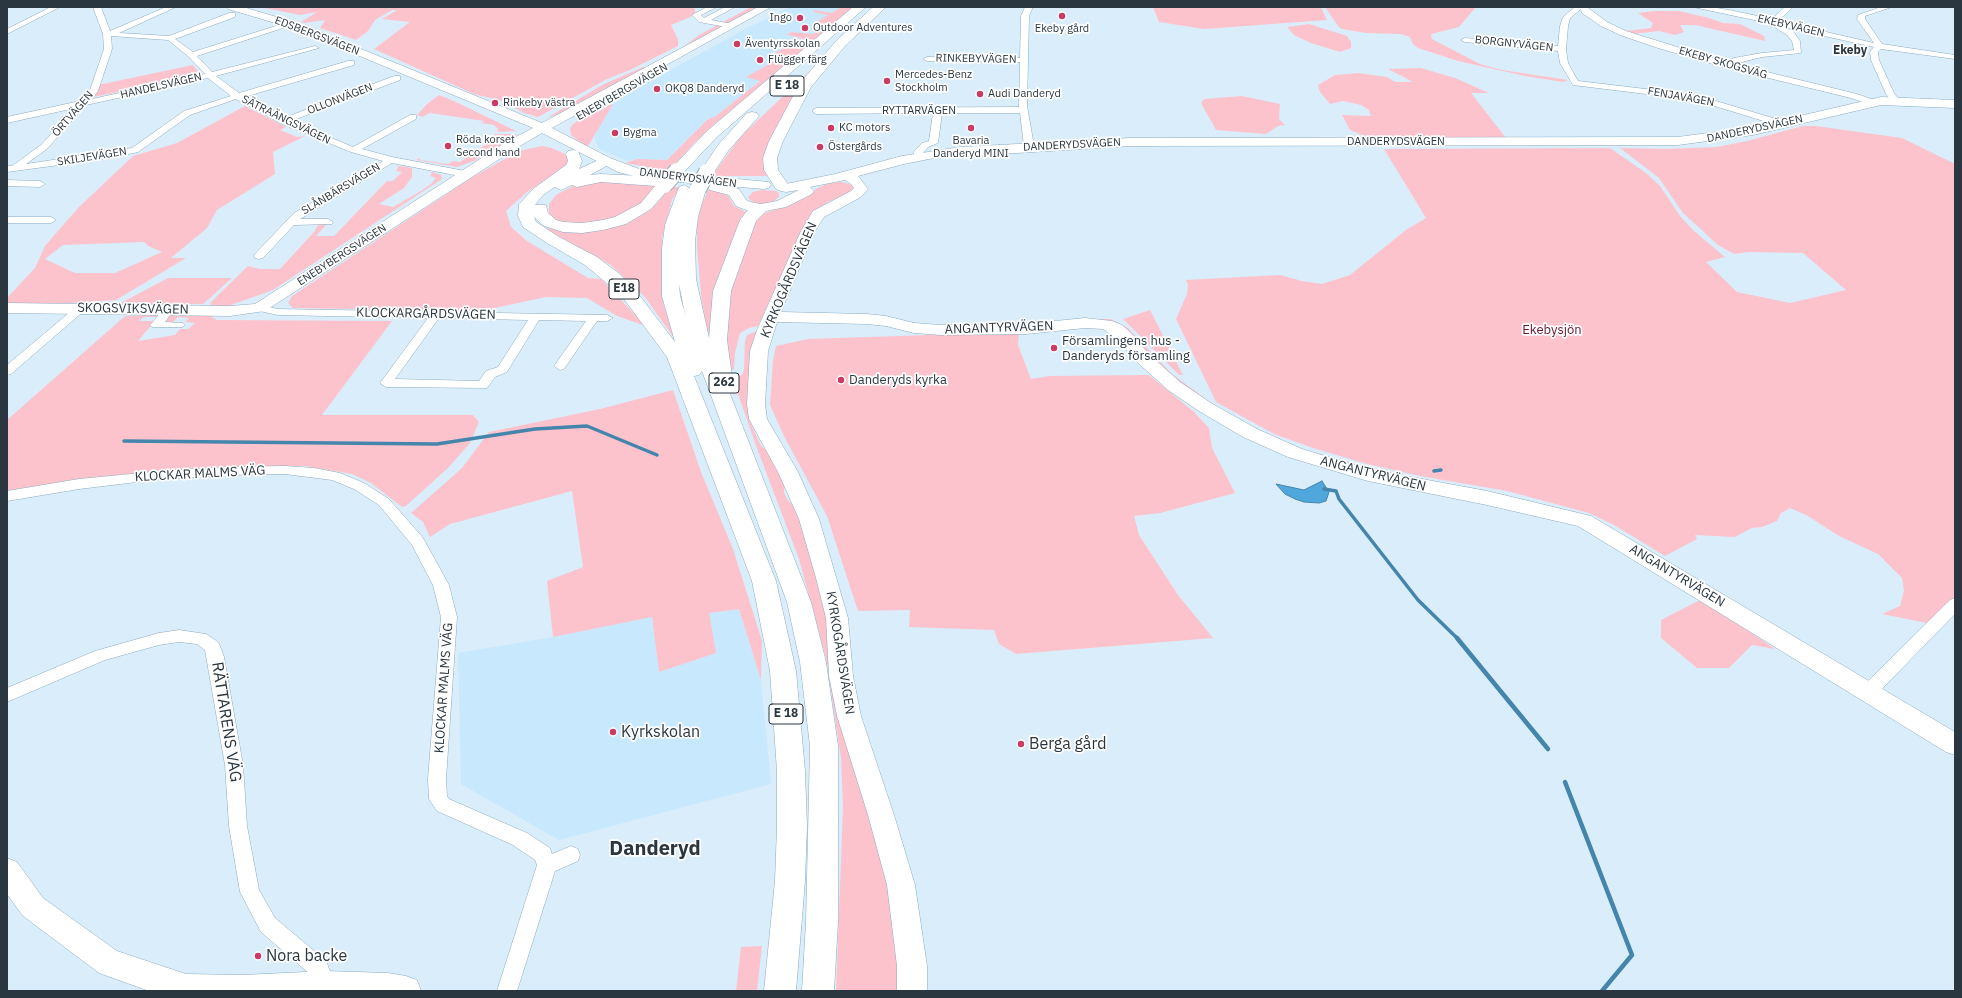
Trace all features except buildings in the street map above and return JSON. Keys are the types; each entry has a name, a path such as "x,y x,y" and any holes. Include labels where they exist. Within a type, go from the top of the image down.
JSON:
{"highway":[{"name":"E 18","path":"780,991 790,881 792,827 791,772 783,671 764,581 713,448 671,296 670,249 677,209 692,188 700,172 736,115 860,7"},
{"name":"E 18","path":"700,172 751,118 875,7"},
{"path":"784,191 771,170 770,158 776,141 805,86 841,43 880,7"},
{"name":"E18","path":"592,159 575,161 573,167 552,187 542,200 540,214 550,224 563,227 582,228 620,221 646,206 662,184 677,171 712,134 736,115"},
{"name":"E18","path":"552,187 592,159"},
{"name":"E18","path":"662,184 601,178 552,187 538,192 527,204 526,216 529,224 553,240 591,261 627,291 676,357 713,448"},
{"name":"E 18","path":"692,188 687,241 687,279 693,310 705,354 799,602 813,662 824,746 822,922 818,991"},
{"name":"262","path":"761,208 748,220 722,291 718,340 719,363 727,398 765,494 771,527"}],"street":[{"path":"7,32 56,7"},
{"path":"97,7 107,34"},
{"path":"107,34 120,30 172,7"},
{"path":"713,7 696,15 705,20 729,26"},
{"path":"726,7 731,7"},
{"path":"705,20 731,7"},
{"name":"ENEBYBERGSVÄGEN","path":"703,43 729,26 777,7"},
{"name":"RINKEBYVÄGEN","path":"1029,7 1025,16 1023,110 1029,146"},
{"path":"1562,49 1564,26 1567,17 1579,7"},
{"name":"EKEBY SKOGSVÄG","path":"1583,7 1593,17 1623,33 1726,65 1854,96 1871,102"},
{"name":"EKEBYVÄGEN","path":"1697,7 1729,12 1879,46 1955,57"},
{"path":"1726,65 1738,60 1762,54 1798,51 1796,41 1790,33 1772,22 1789,7"},
{"path":"1888,7 1862,16 1861,19 1877,40 1879,46 1874,52 1875,60 1890,94 1896,101"},
{"path":"107,34 170,38 232,11"},
{"name":"EDSBERGSVÄGEN","path":"232,11 296,26 399,74 525,120 543,138"},
{"name":"ENEBYBERGSVÄGEN","path":"465,174 543,138 571,122 608,96 759,13"},
{"path":"192,55 282,27"},
{"name":"ÖRTVÄGEN","path":"9,170 44,147 94,91 108,49 107,34"},
{"name":"SÄTRAÄNGSVÄGEN","path":"170,38 192,55 210,75 238,97 283,121 354,150 391,160 465,174"},
{"name":"BORGNYVÄGEN","path":"1465,40 1562,49"},
{"name":"HANDELSVÄGEN","path":"7,120 210,75 315,48"},
{"name":"FENJAVÄGEN","path":"1562,49 1564,63 1576,83 1696,98 1783,124"},
{"name":"RINKEBYVÄGEN","path":"927,59 1024,60"},
{"name":"SKILJEVÄGEN","path":"9,170 135,150 187,113 351,64"},
{"name":"EDSBERGSVÄGEN","path":"399,74 413,78 497,115 543,138"},
{"name":"OLLONVÄGEN","path":"283,121 399,74"},
{"name":"ENEBYBERGSVÄGEN","path":"259,308 465,174 509,151 543,138 579,108 608,96"},
{"name":"DANDERYDSVÄGEN","path":"592,159 641,174 723,183 764,185 784,191 921,156 1029,146 1131,142 1678,141 1728,136 1871,102 1896,101 1955,104"},
{"path":"525,120 550,119 579,108"},
{"name":"RYTTARVÄGEN","path":"816,111 1023,110"},
{"path":"921,156 918,153 925,145 933,143 938,111"},
{"path":"354,150 413,117"},
{"path":"571,122 566,127 566,132 569,138 592,159"},
{"name":"DANDERYDSVÄGEN","path":"543,138 633,177 662,184 722,188 734,192 741,203 746,206 761,208 775,206 784,191"},
{"name":"SLÅNBÄRSVÄGEN","path":"259,256 298,215 391,160"},
{"name":"KYRKOGÅRDSVÄGEN","path":"842,177 856,181 861,190 818,214 808,231 765,330 759,351 756,392 758,419 788,472 819,546 837,618 841,676 849,716 881,815 901,885 912,966 912,991"},
{"path":"7,183 40,184"},
{"path":"738,198 746,191 764,185"},
{"path":"7,220 51,220"},
{"path":"291,222 328,222"},
{"name":"SKOGSVIKSVÄGEN","path":"7,308 245,310 259,308"},
{"path":"7,371 81,308"},
{"name":"KLOCKARGÅRDSVÄGEN","path":"259,308 278,312 607,318"},
{"path":"168,310 156,325 179,325"},
{"path":"436,315 386,383 483,385 490,374 503,369 528,328 531,327 535,316"},
{"name":"ANGANTYRVÄGEN","path":"770,317 867,319 886,321 914,328 940,330 1026,329 1085,323 1106,324 1116,329 1125,337 1144,359 1174,386 1205,407 1250,433 1295,453 1334,466 1413,484 1537,509 1584,521 1955,745"},
{"path":"560,366 594,318"},
{"name":"KLOCKAR MALMS VÄG","path":"7,496 80,484 162,474 285,470 314,472 335,476 359,486 384,502 418,542 441,585 449,617 437,779 438,799 443,805 520,838 542,854 547,865"},
{"path":"1868,692 1955,604"},
{"name":"RÄTTARENS VÄG","path":"7,696 101,655 158,639 179,636 200,638 212,646 218,663 234,765 238,826 250,892 268,925 319,968 326,986"},
{"path":"507,991 547,865 571,855"},
{"path":"7,871 33,907 109,963 185,990 243,990 326,986 388,988 406,991"}],"shaded area":[{"path":"790,7 841,7 832,13 815,10 814,12 829,15 819,25 824,27 815,33 808,35 791,32 788,35 802,38 767,56 778,58 747,77 761,80 716,116 707,120 667,160 637,159 628,161 599,149 594,138 602,120 613,104 638,88 745,29"},
{"name":"Kyrkskolan","path":"739,609 761,680 771,784 559,840 461,784 458,653 553,637 652,617 659,672 709,613"}],"green space":[{"path":"259,7 694,7 695,15 671,25 678,39 678,46 630,70 607,79 538,117 524,113 503,101 474,94 374,49 410,22 382,19 397,10 392,10 375,20 368,31 356,40 320,28 325,20 304,23 301,22 317,12 300,15"},
{"path":"751,7 761,7 682,48 699,35"},
{"path":"841,7 855,7 696,141 669,171 625,163 637,159 667,160 707,120 716,116 760,81 746,77 778,59 766,56 775,53 802,38 787,35 791,32 813,34 823,27 816,26 818,24 815,23 828,15 813,12 815,10 832,13"},
{"path":"1153,7 1321,7 1327,20 1204,29 1159,22"},
{"path":"1325,7 1476,7 1459,27 1431,34 1432,39 1480,64 1502,70 1568,80 1563,82 1525,76 1458,61 1418,48 1413,44 1410,37 1401,34 1366,33 1342,29 1338,26"},
{"path":"1654,11 1679,11 1723,23 1740,24 1764,36 1765,41 1695,25 1680,25 1684,32 1675,35 1659,31 1633,34 1626,31 1651,28 1653,23 1638,13"},
{"path":"1309,24 1347,36 1351,42 1351,48 1340,52 1311,43 1294,35 1287,27"},
{"path":"193,65 200,74 198,76 93,97 98,85"},
{"path":"643,67 647,67 561,113 547,118 602,85"},
{"path":"1421,68 1455,78 1489,93 1471,93 1506,138 1366,140 1362,135 1350,130 1342,115 1371,116 1369,110 1361,105 1343,101 1330,104 1320,92 1318,85 1335,75 1358,73 1387,77 1395,82 1413,82 1388,69"},
{"path":"812,69 765,166 768,176 712,176 741,136"},
{"path":"439,95 516,131 497,132 498,129 494,125 481,123 484,121 430,113 422,117 417,115 427,104"},
{"path":"1242,96 1280,104 1279,119 1285,125 1278,126 1266,134 1216,130 1201,103 1204,99"},
{"path":"613,104 587,148 571,135 570,128 573,124 594,110 600,111"},
{"path":"245,106 286,127 280,130 297,137 305,136 273,152 275,174 217,210 207,228 171,258 186,258 116,300 53,304 7,303 7,298 35,268 45,246 78,208 133,156 177,143","holes":["144,242 148,246 162,252 115,273 75,273 45,259 63,245"]},
{"name":"Ekebysjön","path":"1803,126 1816,126 1902,138 1955,164 1955,599 1927,623 1882,614 1900,606 1904,591 1902,578 1878,554 1839,536 1808,516 1790,508 1781,513 1777,521 1762,527 1752,528 1735,537 1695,535 1697,539 1665,556 1614,525 1589,513 1507,491 1420,476 1367,464 1313,448 1274,434 1216,402 1176,319 1187,294 1188,285 1186,280 1280,275 1302,281 1322,284 1350,275 1406,230 1426,218 1384,149 1610,148 1646,173 1660,186 1680,216 1694,231 1725,257 1706,262 1737,292 1790,303 1846,290 1803,253 1748,252 1734,254 1718,245 1683,213 1659,178 1620,148 1666,149 1717,147 1747,141"},
{"path":"517,134 474,161 457,167 416,160 420,158 420,160 448,164 453,161 460,162 498,136 494,135"},
{"path":"542,146 552,148 565,154 569,161 565,168 527,192 506,211 511,227 527,241 588,278 601,279 646,326 617,316 587,298 546,297 481,311 293,308 288,303 292,296 471,178 519,151"},
{"path":"399,166 412,168 412,177 404,188 379,204 393,207 421,191 436,178 430,176 432,172 441,175 442,179 273,290 228,306 210,306 211,302 248,266 260,269 280,269 314,232 320,222 328,223 316,236 334,236 387,181 393,181 402,172 396,171"},
{"path":"610,181 659,186 638,207 610,220 574,224 556,221 549,214 549,204 556,195 575,185"},
{"path":"842,182 852,185 853,189 848,194 828,202 809,217 758,326 749,328 740,333 735,353 734,369 731,370 725,325 728,297 748,235 762,214 786,206 829,183"},
{"path":"670,187 680,187 672,200 662,238 663,303 674,338 645,297 611,265 547,230 548,226 562,231 641,215 657,203"},
{"path":"708,190 727,194 734,206 746,212 740,222 714,337 708,337 701,295 697,247 697,225 700,209"},
{"path":"762,190 776,191 779,193 779,197 773,202 764,204 754,203 749,199 748,197 753,192"},
{"path":"168,278 232,278 203,304 119,304"},
{"path":"1150,310 1183,375 1179,375 1123,319"},
{"path":"161,315 160,317 144,317 139,321 155,321 138,341 175,335 180,329 188,329 195,323 185,322 189,318 178,317 173,322 162,322 169,315 209,315 217,320 392,321 322,415 473,415 479,422 470,443 449,467 406,506 402,507 371,483 352,474 305,466 198,468 108,476 7,492 7,420 125,316"},
{"path":"1099,319 1111,319 1128,328 1172,374 1210,402 1208,404 1175,381 1111,321"},
{"path":"757,331 751,424 761,446 767,450 784,485 784,493 789,502 796,506 822,581 887,860 905,991 836,991 843,806 841,758 826,658 799,559 755,443 732,377 742,375 744,370 745,341 747,335"},
{"path":"1019,332 1018,345 1031,379 1049,376 1149,375 1193,411 1209,428 1212,448 1235,493 1160,513 1134,516 1139,535 1178,595 1213,638 1016,654 999,644 994,630 909,627 910,610 858,611 827,516 785,438 770,405 773,361 776,346 808,339"},
{"path":"673,390 701,472 733,549 762,641 761,680 739,609 709,613 716,653 659,672 652,617 553,637 547,581 583,567 572,491 450,524 430,537 423,522 411,513 462,468 489,432 600,409"},
{"path":"1702,599 1775,649 1752,645 1729,668 1697,668 1661,638 1661,620"},
{"path":"762,946 757,991 736,991 741,947"}],"water":[{"path":"1322,481 1329,492 1326,501 1319,503 1304,502 1295,499 1285,494 1276,484 1304,490"}],"waterway":[{"path":"124,441 437,444 535,429 587,426 657,455"},
{"path":"1434,471 1441,470"},
{"path":"1324,489 1336,491 1339,499 1418,600 1457,638"},
{"path":"1457,638 1548,749"},
{"path":"1565,782 1632,955 1602,991"}],"place":[{"name":"Ekeby gård","path":"1062,16"},
{"name":"Ingo","path":"800,18"},
{"name":"Outdoor Adventures","path":"805,28"},
{"name":"Äventyrsskolan","path":"737,44"},
{"name":"Flügger färg","path":"760,60"},
{"name":"Mercedes-Benz Stockholm","path":"887,81"},
{"name":"OKQ8 Danderyd","path":"657,89"},
{"name":"Audi Danderyd","path":"980,94"},
{"name":"Rinkeby västra","path":"495,103"},
{"name":"KC motors","path":"831,128"},
{"name":"Bavaria Danderyd MINI","path":"971,128"},
{"name":"Bygma","path":"615,133"},
{"name":"Röda korset Second hand","path":"448,146"},
{"name":"Östergårds","path":"820,147"},
{"name":"Församlingens hus - Danderyds församling","path":"1054,348"},
{"name":"Danderyds kyrka","path":"841,380"},
{"name":"Kyrkskolan","path":"613,732"},
{"name":"Berga gård","path":"1021,744"},
{"name":"Nora backe","path":"258,956"}],"district":[{"name":"Ekeby","path":"1850,51"},
{"name":"Danderyd","path":"655,849"}]}
